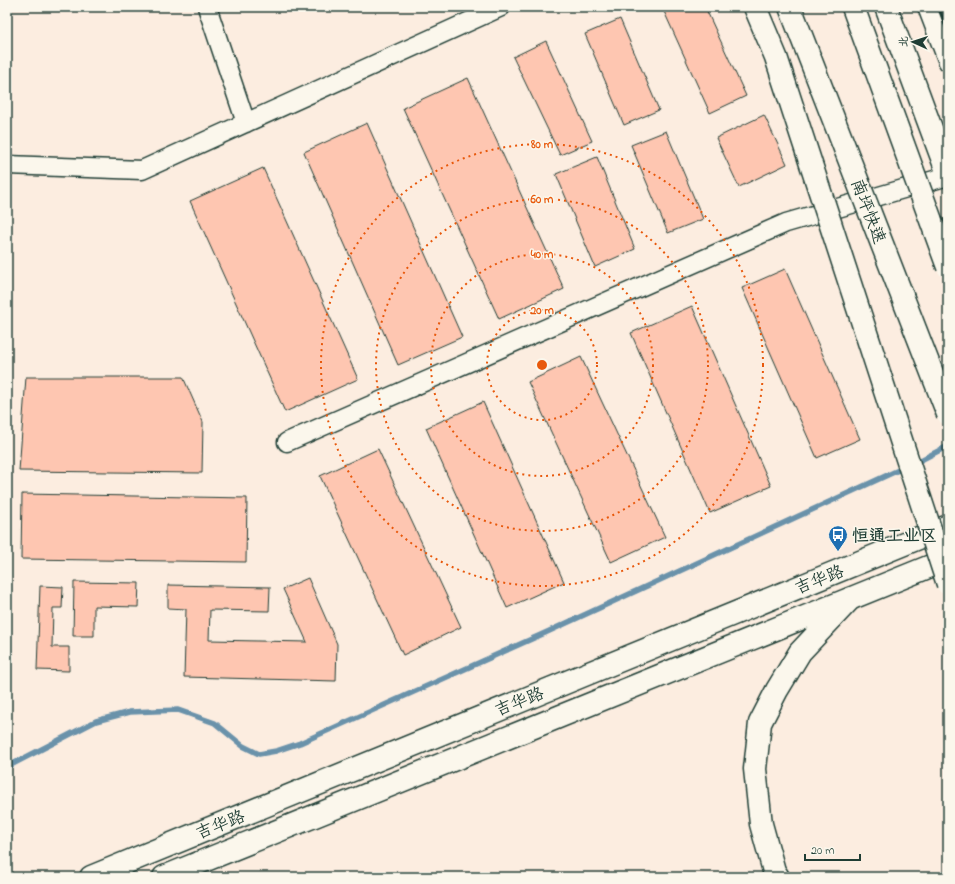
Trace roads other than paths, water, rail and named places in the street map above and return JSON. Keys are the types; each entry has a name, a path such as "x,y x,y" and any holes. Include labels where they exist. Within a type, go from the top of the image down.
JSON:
{"main road":[{"path":"755,7 776,58 948,584"},
{"name":"南坪快速","path":"790,7 948,414"},
{"path":"853,7 948,267"},
{"path":"886,7 948,175"},
{"name":"吉华路","path":"91,877 948,526"},
{"name":"吉华路","path":"164,877 948,559"},
{"path":"778,877 774,870 761,824 755,769 760,723 777,690 800,652 850,600"}],"street":[{"path":"206,7 246,123"},
{"path":"7,165 142,170 501,7"},
{"path":"927,7 948,62"},
{"path":"286,442 786,223 948,175"}],"waterway":[{"path":"913,464 948,446"},
{"path":"7,767 96,721 130,712 178,710 215,723 243,746 259,754 276,751 300,743 545,633 905,467"}],"railway":[{"path":"939,7 948,32"}],"place":[{"name":"恒通工业区","path":"838,552"}]}
